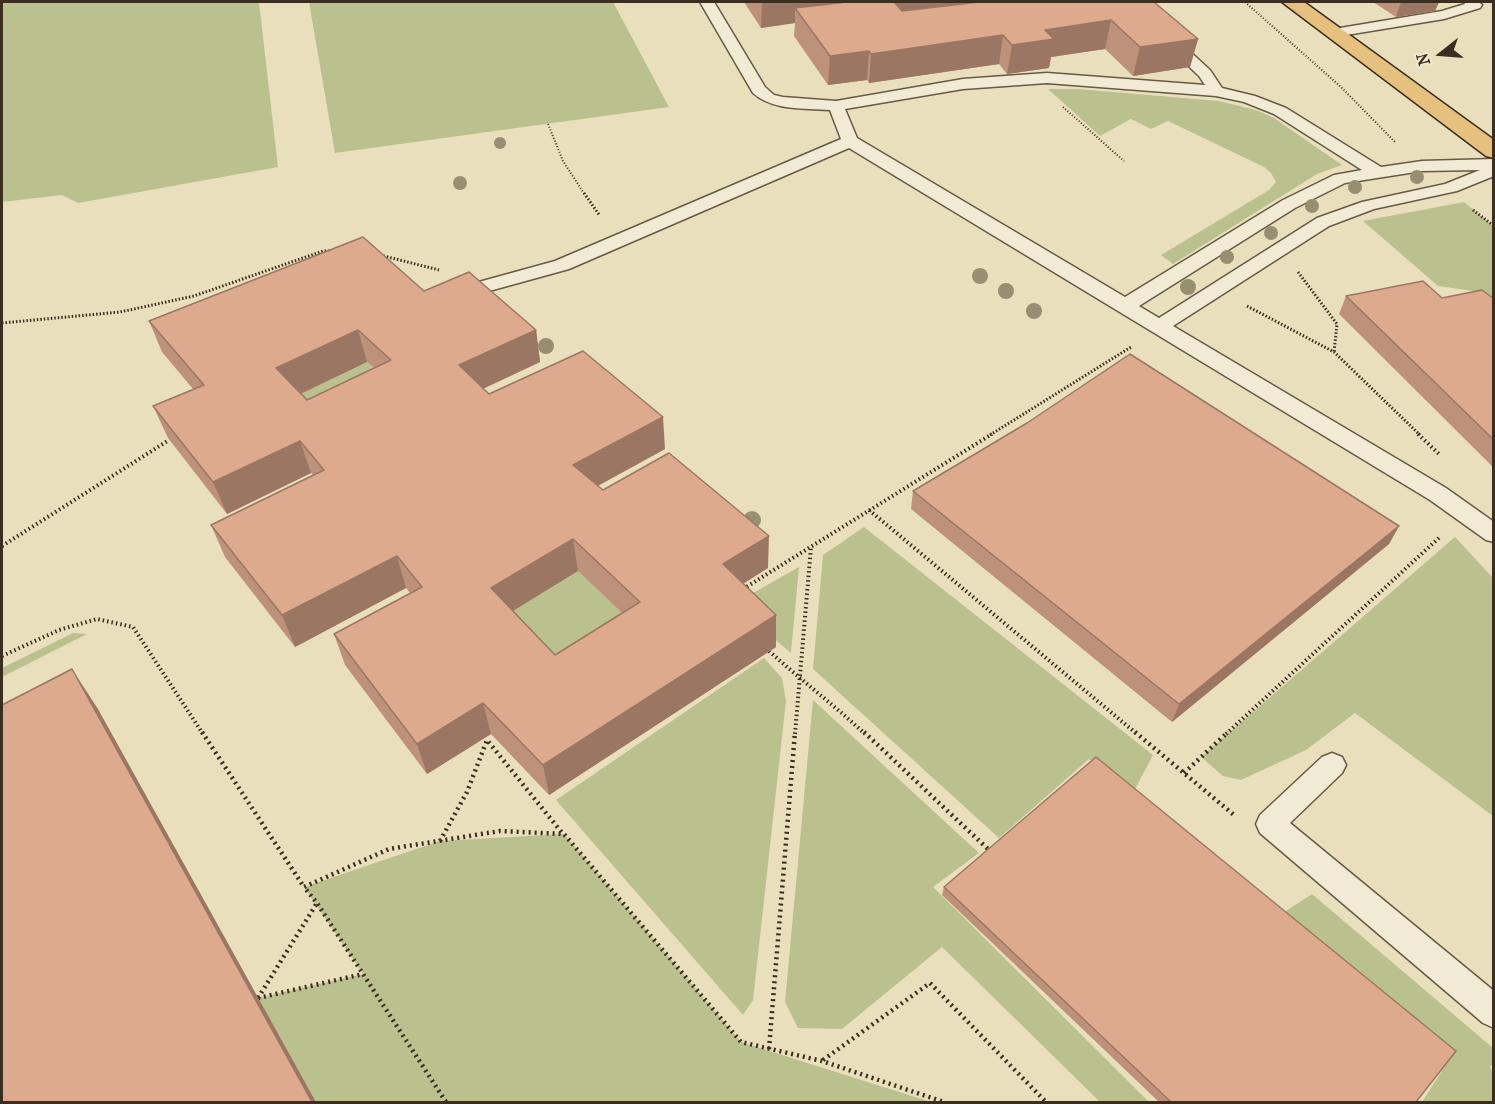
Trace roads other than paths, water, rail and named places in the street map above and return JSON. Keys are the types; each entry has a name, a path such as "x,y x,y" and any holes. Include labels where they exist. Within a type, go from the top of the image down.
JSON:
{"main road":[{"path":"1292,2 1494,151"}],"lane":[{"path":"707,2 759,90 768,98 783,102 836,106 963,84 1047,78 1216,91 1250,99 1280,111 1375,171"},
{"path":"1334,33 1444,15 1475,5 1471,2"},
{"path":"1154,25 1205,73 1216,91"},
{"path":"836,106 850,141 1438,494 1494,534"},
{"path":"440,299 562,265 850,141"},
{"path":"1124,306 1316,189 1340,178 1375,171 1422,166 1494,164"},
{"path":"1158,327 1323,222 1341,213 1402,196 1448,188 1494,170"},
{"path":"1332,765 1270,824 1494,1011"}]}
